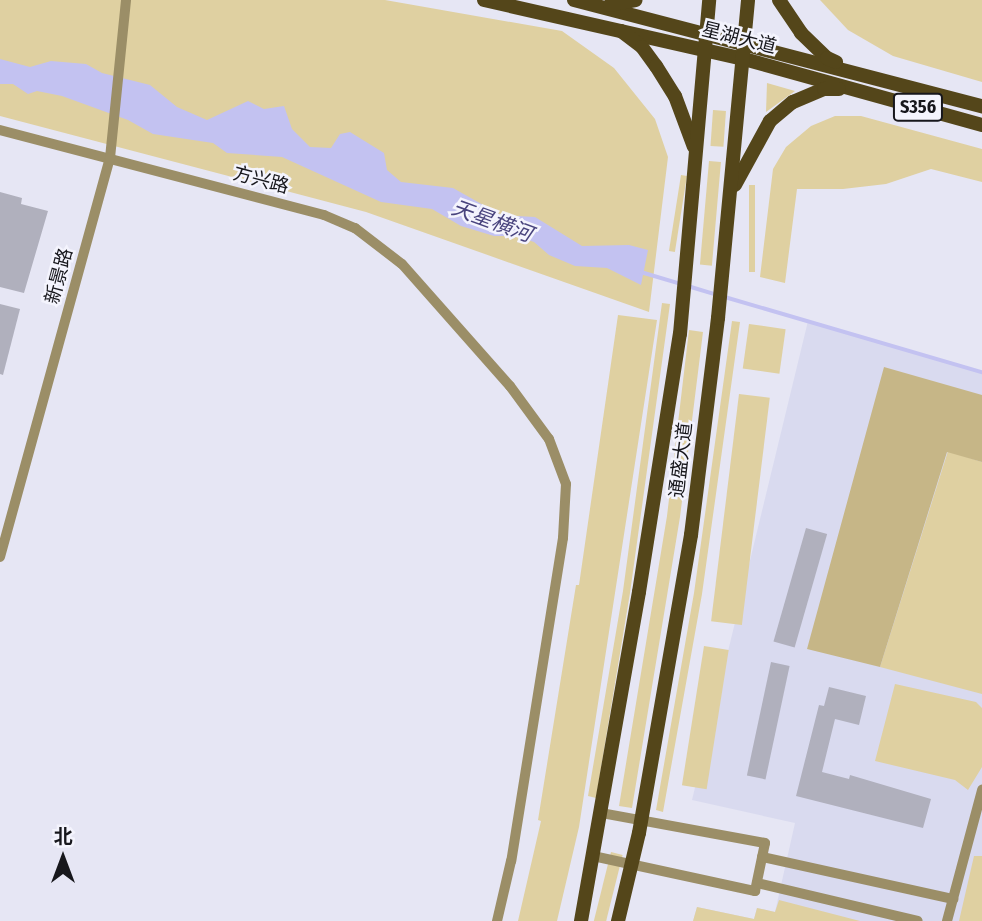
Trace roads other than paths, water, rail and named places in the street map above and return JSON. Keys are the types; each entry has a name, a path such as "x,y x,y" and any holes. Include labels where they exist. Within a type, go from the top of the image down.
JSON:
{"main road":[{"name":"星湖大道","path":"484,0 706,50 745,51 857,71 982,106"},
{"name":"星湖大道","path":"574,0 707,33 745,51 854,89 982,125"},
{"path":"605,6 636,0"},
{"name":"通盛大道","path":"581,921 639,592 682,306 709,0"},
{"name":"通盛大道","path":"618,921 642,820 691,535 718,318 748,0"},
{"path":"779,0 801,33 827,58 857,71"},
{"path":"617,28 642,47 656,65 683,115 697,155"},
{"path":"730,196 770,121 793,102 824,89 854,89"}],"street":[{"name":"新景路","path":"0,556 110,158 127,0"},
{"name":"方兴路","path":"0,130 324,215 355,228 401,264 510,386 549,439 566,484 563,538 543,676 511,862 497,921"},
{"path":"947,921 982,790"},
{"path":"593,856 755,891 765,843 601,813"},
{"path":"762,857 953,899"},
{"path":"757,883 918,921"}],"water":[{"path":"0,59 30,67 51,61 86,64 102,73 150,85 177,107 207,120 248,101 264,109 284,106 292,129 310,147 331,148 340,134 350,132 384,153 387,170 401,182 453,188 501,215 535,217 582,246 629,245 648,250 641,285 607,268 575,266 549,255 534,242 516,236 494,236 461,226 432,209 381,202 282,157 227,153 213,143 153,134 128,120 62,96 37,91 28,94 13,84 0,84"}],"waterway":[{"name":"天星横河","path":"641,272 681,284"},
{"name":"天星横河","path":"688,286 718,295"},
{"name":"天星横河","path":"725,297 982,372"}]}
